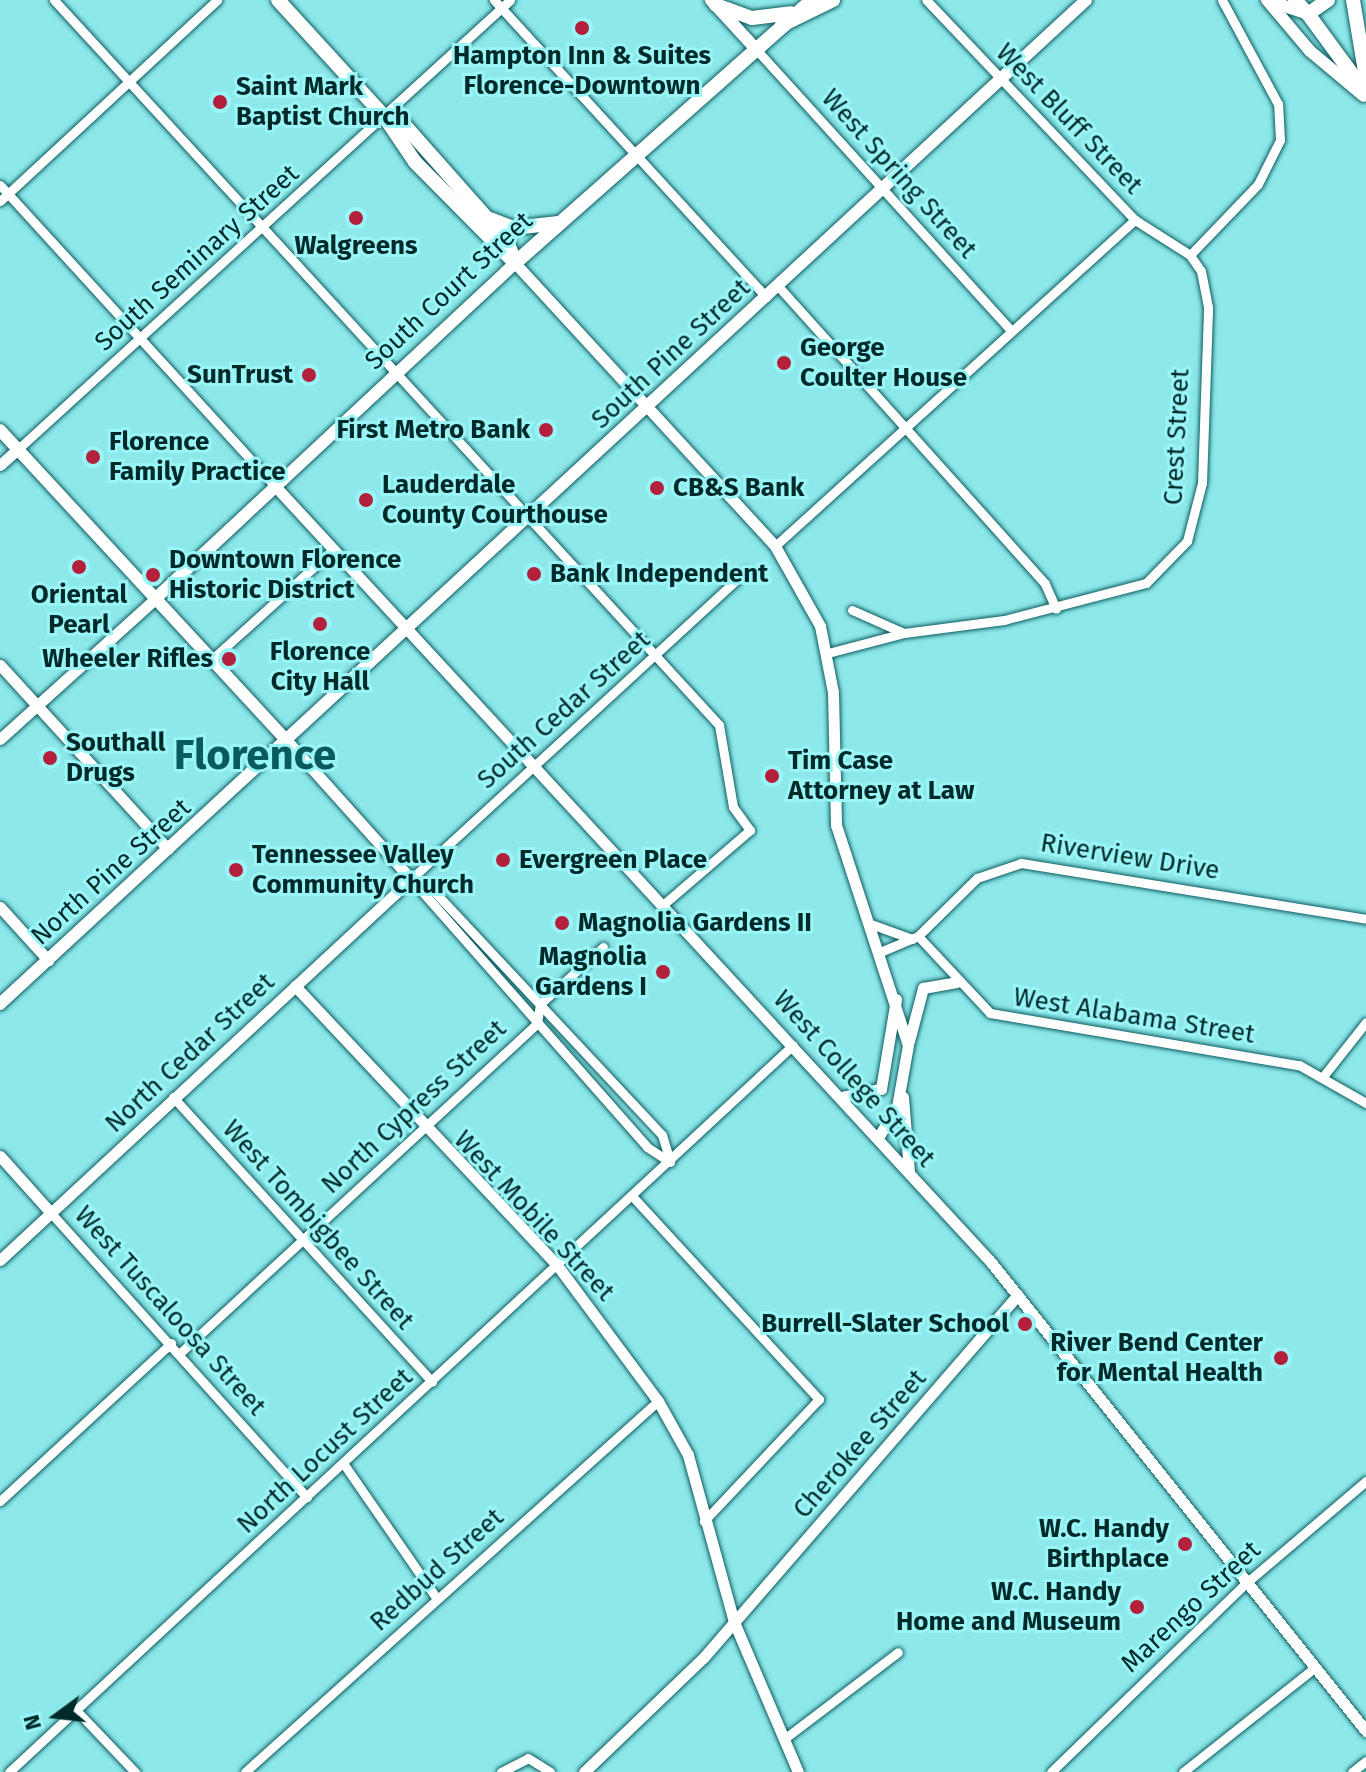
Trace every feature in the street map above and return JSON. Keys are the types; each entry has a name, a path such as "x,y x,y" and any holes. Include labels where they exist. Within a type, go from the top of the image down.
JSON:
{"main road":[{"path":"278,0 384,116 397,142 515,263"},
{"path":"786,19 812,0"},
{"path":"714,2 752,18 786,19 833,0"},
{"name":"South Pine Street","path":"287,741 1086,0"},
{"path":"1268,0 1294,15 1308,14 1328,0"},
{"path":"1268,0 1310,51 1366,96"},
{"path":"1297,0 1366,96"},
{"path":"1353,0 1366,78"},
{"path":"714,2 754,47"},
{"name":"South Court Street","path":"155,599 396,372 786,19"},
{"path":"384,116 400,120 486,218 515,263"},
{"path":"486,218 513,228 559,223"},
{"path":"0,430 287,741"},
{"name":"North Pine Street","path":"0,1004 287,741"}],"street":[{"path":"54,0 719,725 733,807 750,830 664,904"},
{"path":"4,197 217,0"},
{"name":"South Seminary Street","path":"18,449 384,116 498,4 510,0"},
{"name":"West Bluff Street","path":"926,0 1135,220 1190,255"},
{"path":"1190,255 1258,184 1280,140 1278,104 1222,0"},
{"path":"498,4 766,297"},
{"name":"West Spring Street","path":"754,47 1011,330"},
{"path":"0,185 4,197 141,339 275,486"},
{"path":"775,546 1135,220"},
{"name":"Crest Street","path":"828,653 904,633 1056,609 1146,583 1192,530 1202,483 1208,307 1206,284 1190,255"},
{"path":"515,263 775,546 807,596 828,653 836,825 896,999 908,1045"},
{"path":"778,286 1045,584 1056,609"},
{"path":"0,465 18,449"},
{"name":"West College Street","path":"275,486 842,1097 1018,1295 1245,1584 1366,1731"},
{"path":"211,660 334,549"},
{"name":"South Cedar Street","path":"411,879 745,572"},
{"path":"0,739 155,599"},
{"path":"852,610 904,633"},
{"path":"0,665 168,849"},
{"path":"287,741 647,1147 670,1162"},
{"name":"Riverview Drive","path":"880,952 915,938 977,878 1021,863 1365,916"},
{"path":"411,879 430,887 662,1135 670,1162"},
{"name":"North Cedar Street","path":"0,1260 411,879"},
{"path":"0,907 48,960"},
{"path":"868,923 915,938"},
{"name":"West Alabama Street","path":"915,938 977,1006 1015,1021 1325,1074 1366,1103"},
{"path":"537,1023 540,1004 603,947"},
{"path":"910,1172 903,1089 908,1045 923,988 956,982"},
{"name":"West Mobile Street","path":"295,986 424,1128 557,1265 658,1401 688,1455 734,1622 798,1772"},
{"path":"842,1097 881,1089 896,999"},
{"path":"1325,1074 1366,1022"},
{"name":"North Cypress Street","path":"180,1353 537,1023"},
{"name":"North Locust Street","path":"9,1772 633,1197 793,1045"},
{"path":"878,1137 903,1089"},
{"name":"West Tombigbee Street","path":"173,1097 432,1382"},
{"name":"West Tuscaloosa Street","path":"0,1156 307,1497"},
{"path":"633,1197 819,1399 704,1521"},
{"name":"Cherokee Street","path":"584,1772 734,1622 1018,1295"},
{"path":"0,1501 171,1343"},
{"name":"Redbud Street","path":"245,1772 658,1401"},
{"path":"343,1463 437,1599"},
{"name":"Marengo Street","path":"1051,1772 1245,1584 1366,1481"},
{"path":"784,1739 898,1652"},
{"path":"1183,1772 1314,1668"},
{"path":"76,1710 135,1772"},
{"path":"501,1772 528,1758 550,1772"},
{"path":"1352,1772 1366,1761"}],"place":[{"name":"Hampton Inn & Suites Florence-Downtown","path":"582,28"},
{"name":"Saint Mark Baptist Church","path":"220,102"},
{"name":"Walgreens","path":"356,218"},
{"name":"George Coulter House","path":"784,363"},
{"name":"SunTrust","path":"309,375"},
{"name":"First Metro Bank","path":"546,430"},
{"name":"Florence Family Practice","path":"93,457"},
{"name":"CB&S Bank","path":"657,488"},
{"name":"Lauderdale County Courthouse","path":"366,500"},
{"name":"Oriental Pearl","path":"79,567"},
{"name":"Bank Independent","path":"534,574"},
{"name":"Downtown Florence Historic District","path":"153,575"},
{"name":"Florence City Hall","path":"320,624"},
{"name":"Wheeler Rifles","path":"229,659"},
{"name":"Southall Drugs","path":"50,758"},
{"name":"Tim Case Attorney at Law","path":"772,776"},
{"name":"Evergreen Place","path":"503,860"},
{"name":"Tennessee Valley Community Church","path":"236,870"},
{"name":"Magnolia Gardens II","path":"562,923"},
{"name":"Magnolia Gardens I","path":"663,972"},
{"name":"Burrell-Slater School","path":"1025,1324"},
{"name":"River Bend Center for Mental Health","path":"1281,1358"},
{"name":"W.C. Handy Birthplace","path":"1185,1544"},
{"name":"W.C. Handy Home and Museum","path":"1137,1607"}],"district":[{"name":"Florence","path":"255,755"}]}
